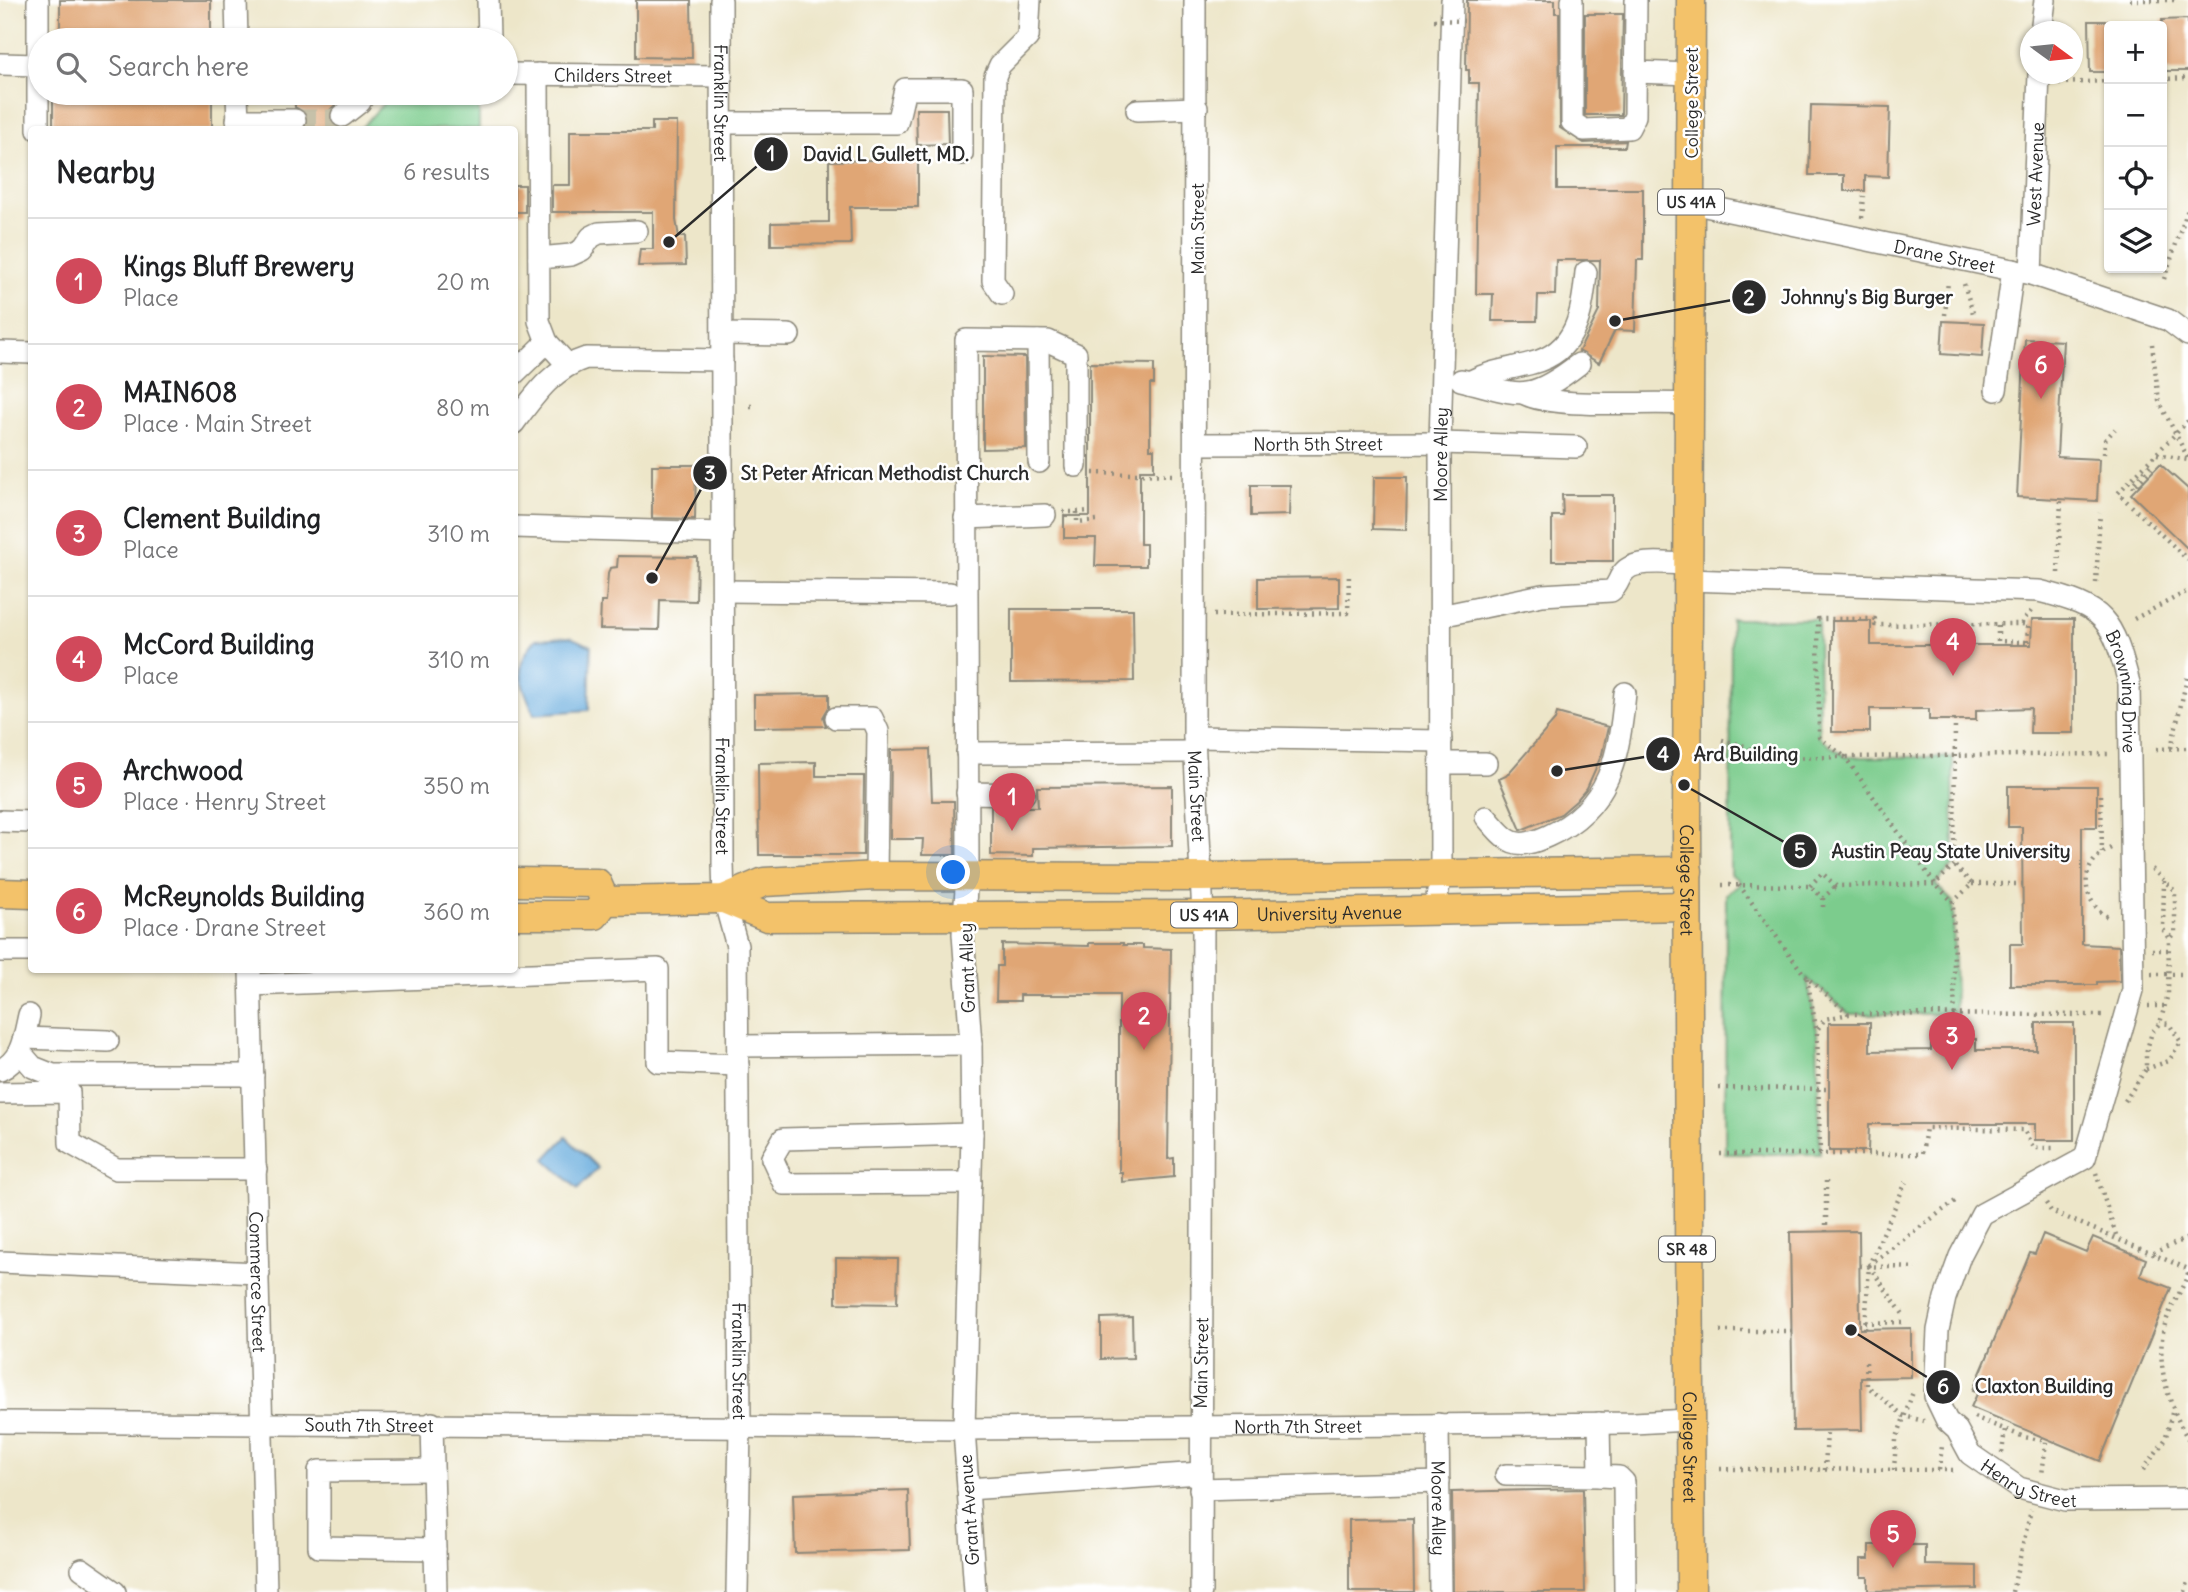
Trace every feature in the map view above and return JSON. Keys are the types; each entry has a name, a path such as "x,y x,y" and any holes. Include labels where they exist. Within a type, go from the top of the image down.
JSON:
{"main road":[{"name":"College Street","path":"1690,0 1687,906 1691,1592"},
{"name":"University Avenue","path":"518,915 596,915 605,901 724,899 764,882 876,876 1200,877 1688,871"},
{"path":"518,883 597,883 605,901"},
{"path":"0,893 28,894"},
{"name":"University Avenue","path":"724,899 767,918 964,914 1203,915 1687,906"}],"street":[{"path":"38,0 38,28"},
{"path":"236,0 237,28"},
{"path":"488,0 489,28"},
{"name":"Franklin Street","path":"721,0 724,899 737,946 740,1427 737,1592"},
{"path":"1002,294 993,281 995,76 1000,65 1028,37 1030,0"},
{"name":"Main Street","path":"1195,0 1197,108 1194,744 1203,915 1201,1592"},
{"name":"Moore Alley","path":"1435,909 1441,873 1440,443 1452,0"},
{"path":"1572,0 1572,122 1584,130 1629,128 1635,116 1636,0"},
{"path":"2042,21 2045,0"},
{"path":"0,64 28,65"},
{"path":"1635,72 1690,74"},
{"name":"Childers Street","path":"518,74 721,76"},
{"path":"538,74 539,321 547,342 567,364"},
{"name":"West Avenue","path":"1996,390 2022,272 2038,84"},
{"path":"721,123 897,123 905,89 962,89 962,155"},
{"path":"38,105 38,126"},
{"path":"237,105 238,122 295,120"},
{"path":"342,116 356,105"},
{"path":"1137,110 1197,108"},
{"name":"Drane Street","path":"1691,203 2022,272 2168,320 2188,335"},
{"path":"539,258 570,255 582,250 591,237 599,233 637,231"},
{"path":"1469,382 1485,373 1533,363 1564,346 1575,332 1581,312 1586,272"},
{"path":"722,334 789,335"},
{"name":"Grant Alley","path":"964,1429 972,1134 971,1044 963,934 967,793 966,340 1038,341"},
{"path":"1039,462 1038,341 1056,343 1076,354 1076,466"},
{"path":"518,370 547,342"},
{"path":"0,352 28,353"},
{"path":"518,418 533,397 567,364 586,358 722,359"},
{"path":"1525,394 1558,379 1579,364"},
{"path":"1442,375 1503,393 1525,394 1538,400 1555,402 1651,401 1689,404"},
{"name":"North 5th Street","path":"1196,444 1440,443 1576,447"},
{"path":"965,518 1055,513"},
{"path":"518,527 723,533"},
{"name":"Browning Drive","path":"1440,616 1542,595 1611,591 1630,568 1647,564 1687,572 1779,583 2039,591 2090,607 2103,617 2116,636 2129,683 2133,990 2090,1147 2085,1158 2061,1174"},
{"path":"723,591 950,593"},
{"path":"1486,817 1505,840 1518,845 1536,842 1556,833 1591,808 1612,767 1625,693"},
{"path":"836,718 872,718 878,732 876,876"},
{"path":"967,753 1194,744 1441,741"},
{"path":"1441,763 1486,763"},
{"path":"967,793 1024,794"},
{"path":"0,821 28,822"},
{"path":"0,951 28,951"},
{"path":"518,972 658,969 658,1062 971,1044"},
{"path":"250,977 454,973"},
{"name":"Commerce Street","path":"250,977 266,1592"},
{"path":"0,1070 10,1065 22,1045 29,1015"},
{"path":"22,1045 108,1041"},
{"path":"22,1045 33,1067 52,1075 253,1075"},
{"path":"0,1093 69,1092 70,1143 116,1169 256,1168"},
{"path":"772,1158 783,1139 972,1134"},
{"path":"739,1158 772,1158"},
{"path":"772,1158 784,1184 971,1183"},
{"name":"Henry Street","path":"2061,1174 2016,1194 1982,1214 1960,1256 1945,1298 1938,1329 1935,1396 1947,1421 1957,1430 1970,1454 2019,1488 2065,1500 2188,1499"},
{"path":"0,1262 259,1273"},
{"name":"North 7th Street","path":"740,1427 964,1429 1688,1420"},
{"name":"South 7th Street","path":"0,1422 740,1427"},
{"path":"432,1423 436,1592"},
{"path":"1599,1423 1600,1476"},
{"name":"Moore Alley","path":"1438,1424 1440,1592"},
{"name":"Grant Avenue","path":"964,1429 975,1592"},
{"path":"433,1471 319,1471 319,1547 435,1549"},
{"path":"1507,1475 1615,1475 1624,1482 1625,1592"},
{"path":"968,1489 1200,1481 1439,1482"},
{"path":"82,1569 115,1592"}],"path":[{"path":"2130,0 2175,0"},
{"path":"1434,20 1467,20"},
{"path":"2167,79 2188,78"},
{"path":"2083,82 2104,81"},
{"path":"1863,218 1864,196"},
{"path":"2164,279 2188,209"},
{"path":"1945,315 1948,281"},
{"path":"1964,284 1973,313"},
{"path":"2152,344 2159,401 2188,459"},
{"path":"2186,557 2118,493 2188,421"},
{"path":"2104,454 2105,440 2115,429"},
{"path":"2156,454 2188,459"},
{"path":"1076,466 1090,473 1176,475"},
{"path":"2152,467 2136,488 2132,485 2152,467"},
{"path":"2058,573 2061,499"},
{"path":"1055,513 1091,511"},
{"path":"1077,512 1077,523 1097,520"},
{"path":"2096,583 2100,513"},
{"path":"1213,615 1348,613 1349,575"},
{"path":"2134,619 2188,591"},
{"path":"2021,624 2032,609 2038,610"},
{"path":"1955,1039 1953,902 1935,884 1846,757 1819,737 1818,619 1875,619 1875,625 2021,624 2028,625 2027,643 1998,641 1998,625"},
{"path":"2171,748 2188,674"},
{"path":"1955,720 1954,865 1972,884"},
{"path":"1722,740 1745,746 1765,758 2101,754"},
{"path":"2156,749 2188,748"},
{"path":"2101,796 2102,853"},
{"path":"2119,846 2102,853 2091,863 2084,879 2087,895 2101,913 2122,921"},
{"path":"2146,863 2175,891 2175,932 2169,939"},
{"path":"1810,886 1822,873 1822,864"},
{"path":"1823,898 1836,886 1935,884 1954,865"},
{"path":"1822,873 1836,886"},
{"path":"2123,1104 2146,1069 2146,1053 2152,1032 2160,1023 2168,993 2169,939 2163,929 2164,881"},
{"path":"1722,884 1810,886 1823,898 1823,908"},
{"path":"1953,902 1972,884 2022,884"},
{"path":"1739,885 1806,977 1849,1014"},
{"path":"2144,950 2169,950"},
{"path":"2168,973 2181,974"},
{"path":"1806,977 1817,1030 1820,1154"},
{"path":"1817,1030 1825,1019 1849,1014 2116,1015"},
{"path":"2146,1069 2169,1061 2185,1041 2169,1024 2160,1023"},
{"path":"1719,1088 1829,1089"},
{"path":"1720,1154 1922,1154 1926,1128 2024,1130 2033,1148 2064,1148"},
{"path":"2094,1169 2117,1239"},
{"path":"1826,1181 1826,1232"},
{"path":"1902,1322 1865,1326 1869,1265 1906,1182"},
{"path":"1869,1265 1958,1199"},
{"path":"2046,1203 2051,1211 2188,1271 2185,1284 2176,1294 2163,1331 2163,1366 2172,1411 2188,1439"},
{"path":"2152,1254 2188,1238"},
{"path":"1869,1265 1903,1314"},
{"path":"1860,1266 1916,1268"},
{"path":"1720,1331 1791,1331"},
{"path":"1866,1362 1867,1386 1904,1416 1925,1422"},
{"path":"1894,1470 1896,1440 1917,1381"},
{"path":"2143,1470 2165,1440 2172,1411"},
{"path":"1962,1413 2048,1443 2041,1480"},
{"path":"2002,1457 2005,1429"},
{"path":"1825,1469 1827,1430"},
{"path":"1939,1470 1943,1441"},
{"path":"1720,1469 1962,1470"},
{"path":"2012,1592 2032,1506"},
{"path":"2185,1592 2188,1582"}],"green space":[{"path":"382,105 479,105 479,126 363,126"},
{"path":"1731,619 1818,619 1819,737 1846,757 1953,757 1954,865 1935,884 1953,902 1955,1014 1849,1014 1807,978 1817,1030 1820,1154 1725,1154 1726,894 1739,885 1739,880 1730,874"}],"water":[{"path":"570,637 591,646 589,710 534,714 522,684 523,659 536,639"},
{"path":"566,1137 598,1168 578,1189 545,1159"}],"building":[{"path":"60,0 211,0 211,28 60,28"},
{"path":"636,0 691,0 692,58 636,57"},
{"path":"1467,0 1555,0 1555,13 1559,13 1560,128 1584,143 1626,141 1625,147 1557,147 1557,189 1643,189 1643,260 1637,260 1635,331 1615,330 1599,363 1579,351 1599,311 1600,260 1556,260 1555,295 1538,295 1537,321 1492,321 1493,294 1476,294 1479,83 1469,83 1469,70 1466,70"},
{"path":"1585,14 1623,14 1621,115 1585,115"},
{"path":"2188,19 2188,71 2167,71 2167,21 2162,20"},
{"path":"2089,21 2104,21 2104,72 2090,72"},
{"path":"53,105 212,105 212,126 53,126"},
{"path":"335,105 330,110 329,117 334,126 306,126 307,114 295,107"},
{"path":"1811,105 1890,107 1888,177 1865,176 1865,191 1844,191 1844,175 1809,175"},
{"path":"916,109 947,109 948,144 917,145"},
{"path":"652,122 677,122 676,220 679,237 685,236 686,265 638,266 640,249 653,249 653,212 552,212 552,185 570,185 570,131 652,131"},
{"path":"918,159 918,207 850,207 851,244 771,245 771,223 829,222 829,161"},
{"path":"518,185 525,185 525,212 518,212"},
{"path":"1943,321 1984,323 1982,357 1941,354"},
{"path":"2025,339 2063,341 2057,457 2099,459 2097,501 2017,497"},
{"path":"983,356 1025,357 1026,448 983,449"},
{"path":"1090,363 1154,364 1154,384 1150,384 1150,449 1154,449 1154,470 1140,470 1140,544 1146,544 1146,566 1095,566 1096,538 1064,538 1064,516 1090,516"},
{"path":"2160,464 2188,489 2188,549 2131,494"},
{"path":"652,465 696,465 695,519 652,518"},
{"path":"1374,477 1407,477 1406,530 1373,529"},
{"path":"1251,485 1290,485 1289,515 1251,516"},
{"path":"1562,495 1613,495 1613,561 1552,561 1552,516 1563,516"},
{"path":"618,556 697,557 696,601 660,600 659,630 600,629 601,602 606,602 608,574 610,568 617,567"},
{"path":"1339,577 1339,608 1258,609 1258,578"},
{"path":"1011,609 1133,609 1134,681 1011,682"},
{"path":"2032,619 2074,619 2074,733 2030,733 2031,708 1976,710 1976,720 1929,720 1929,709 1870,709 1870,732 1832,732 1832,621 1871,621 1871,645 2031,645"},
{"path":"829,694 829,707 823,717 826,726 754,727 754,695"},
{"path":"1557,713 1608,727 1602,754 1587,788 1576,801 1561,814 1521,830 1499,779 1506,776 1555,720"},
{"path":"930,749 932,801 954,801 955,855 922,855 923,839 890,839 891,750"},
{"path":"816,762 816,776 864,776 863,855 759,855 758,763"},
{"path":"1172,786 1172,846 1033,848 1033,856 991,855 991,807 1038,807 1037,787"},
{"path":"2008,786 2097,786 2097,827 2082,827 2082,944 2119,946 2120,981 2097,982 2097,985 2010,985 2010,944 2023,944 2022,827 2008,827"},
{"path":"1089,943 1123,943 1143,945 1143,948 1171,949 1168,1159 1174,1158 1174,1177 1122,1182 1122,1172 1119,1172 1119,995 1020,995 1020,1001 996,1001 997,966 1002,966 1002,944 1089,946"},
{"path":"1829,1023 1870,1023 1870,1051 1931,1050 1931,1039 1976,1039 1976,1050 2036,1050 2036,1023 2074,1023 2074,1140 2035,1140 2035,1124 1869,1124 1868,1151 1829,1151"},
{"path":"1859,1231 1860,1329 1911,1328 1911,1377 1861,1378 1862,1430 1793,1431 1790,1232"},
{"path":"2043,1234 2086,1252 2093,1237 2146,1259 2140,1276 2171,1288 2100,1461 1971,1407 1978,1392 1973,1390 2030,1253 2035,1254"},
{"path":"836,1258 898,1259 897,1304 836,1303"},
{"path":"1132,1317 1133,1358 1101,1359 1101,1318"},
{"path":"1583,1489 1585,1592 1453,1592 1452,1492"},
{"path":"908,1490 910,1550 795,1553 793,1494"},
{"path":"1413,1519 1414,1592 1349,1592 1349,1520"},
{"path":"1869,1545 1925,1545 1925,1565 1977,1566 1977,1589 1868,1591 1868,1577 1861,1577 1861,1559 1869,1559"}],"tunnel":[{"path":"295,120 330,120 342,116"}],"place":[{"name":"David L Gullett, MD.","path":"669,242"},
{"name":"Johnny's Big Burger","path":"1615,321"},
{"name":"McReynolds Building","path":"2041,399"},
{"name":"St Peter African Methodist Church","path":"652,578"},
{"name":"McCord Building","path":"1953,676"},
{"name":"Ard Building","path":"1557,771"},
{"name":"Austin Peay State University","path":"1684,785"},
{"name":"Kings Bluff Brewery","path":"1012,831"},
{"name":"MAIN608","path":"1144,1050"},
{"name":"Clement Building","path":"1952,1070"},
{"name":"Claxton Building","path":"1851,1330"},
{"name":"Archwood","path":"1893,1568"}]}
